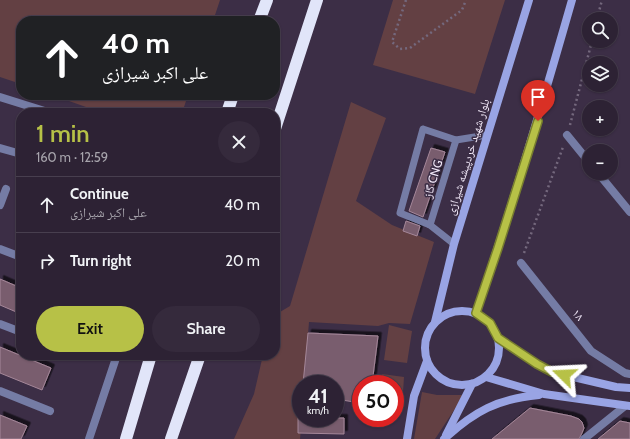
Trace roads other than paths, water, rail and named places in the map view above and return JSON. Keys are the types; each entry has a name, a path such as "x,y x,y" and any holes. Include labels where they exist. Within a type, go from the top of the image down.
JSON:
{"highway":[{"path":"261,16 265,0"},
{"path":"280,113 317,0"},
{"path":"126,439 150,360"},
{"path":"171,439 198,360"}],"street":[{"name":"بلوار شهید خردپیشه شیرازی","path":"435,322 454,244 529,0"},
{"path":"476,313 533,136 572,0"},
{"path":"0,96 36,108"},
{"path":"567,135 582,153"},
{"path":"0,148 16,153"},
{"path":"604,180 630,212"},
{"path":"0,205 6,189"},
{"path":"0,249 16,255"},
{"name":"۱۸","path":"521,263 591,351 628,373"},
{"path":"461,310 476,313 490,323 498,338 499,352 495,366 486,377 472,384 465,385 449,383 436,375 427,361 425,353 426,336 435,322 447,313 461,310"},
{"path":"0,324 16,330"},
{"path":"498,338 537,364 552,372 616,387 630,388"},
{"path":"89,439 115,360"},
{"path":"408,439 414,396 427,361"},
{"path":"486,377 544,394 627,406"},
{"path":"444,439 472,384"},
{"path":"0,391 50,411"},
{"path":"444,439 467,419 481,410 504,401 523,396 544,394"},
{"path":"584,439 627,406"}],"lane":[{"path":"454,244 430,225 400,213 423,129 456,140 487,134"},
{"name":"گاز CNG","path":"430,225 456,140"}]}
